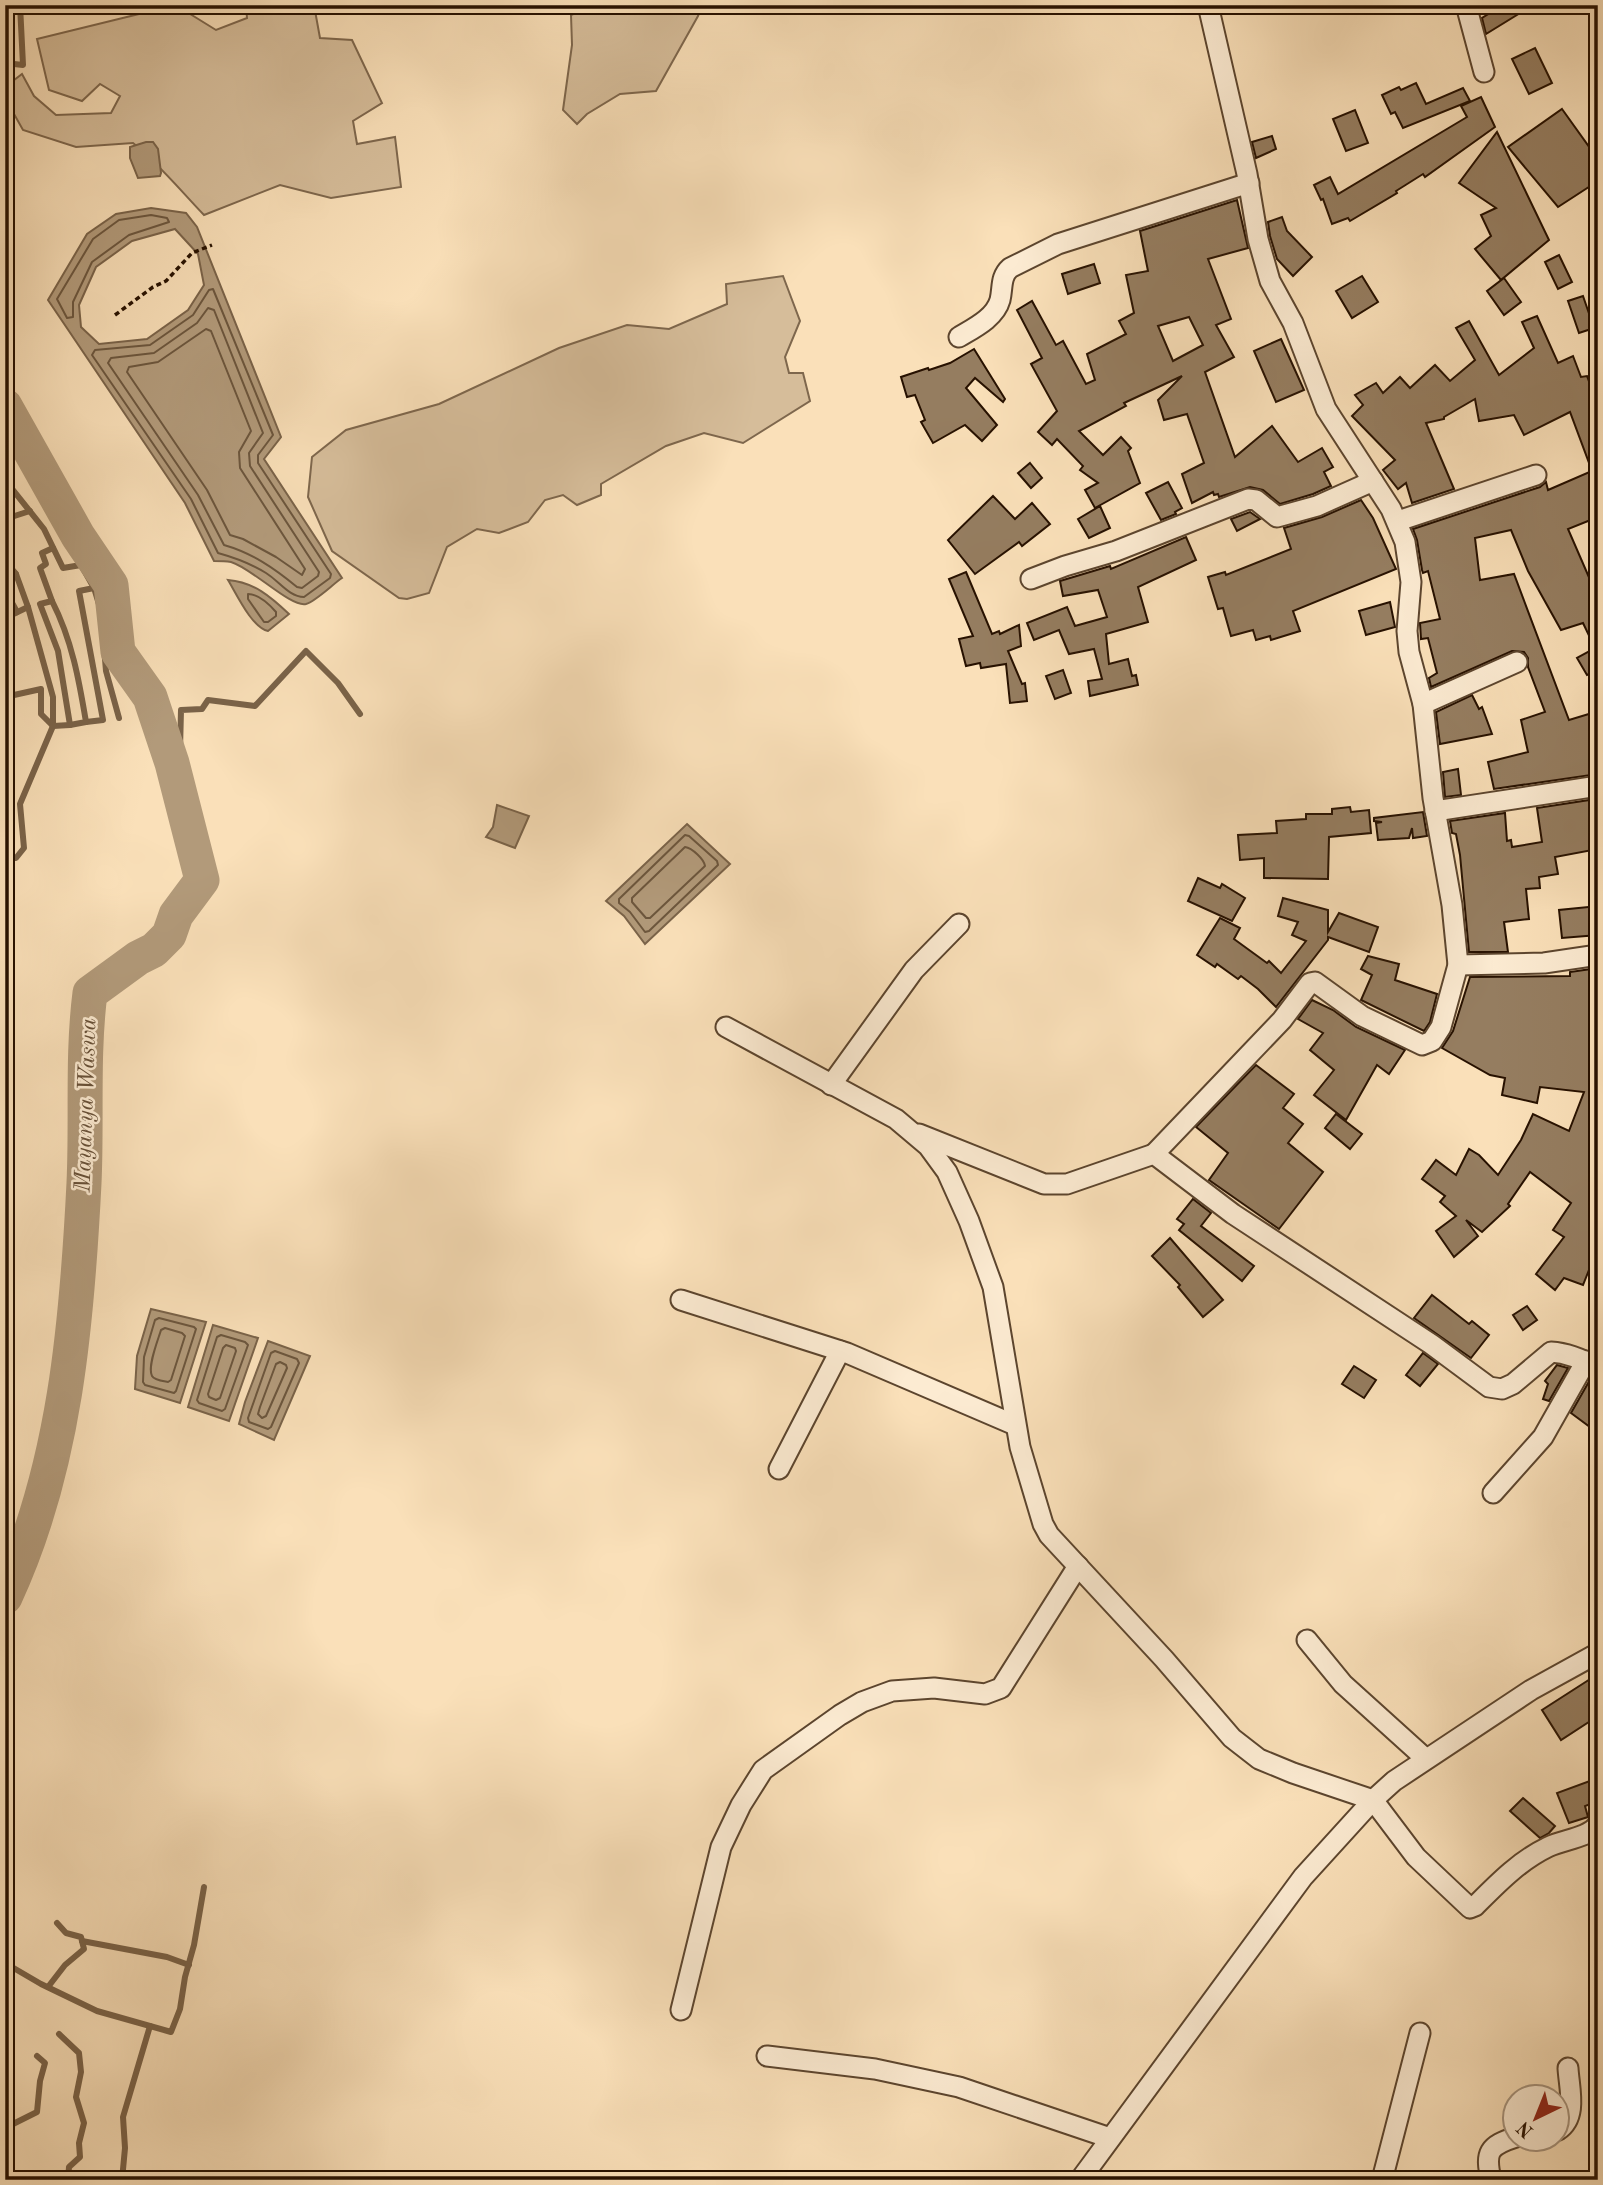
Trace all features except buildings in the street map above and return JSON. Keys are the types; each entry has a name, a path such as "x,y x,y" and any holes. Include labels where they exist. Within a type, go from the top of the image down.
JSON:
{"street":[{"path":"726,1027 867,1102 915,1132 1044,1184 1067,1184 1154,1154 1265,1039 1310,983 1315,982 1362,1016 1422,1045 1432,1041 1441,1027 1458,965 1452,905 1435,811 1423,704 1409,652 1407,631 1411,582 1405,542 1398,521 1326,409 1293,323 1270,281 1258,239 1249,183 1208,5"},
{"path":"1466,5 1484,72"},
{"path":"959,337 984,322 996,309 1004,274 1010,268 1058,244 1249,183"},
{"path":"1398,521 1536,475"},
{"path":"1031,579 1116,551 1248,499 1256,500 1277,517 1317,506 1373,481"},
{"path":"1423,704 1517,662"},
{"path":"1435,811 1598,786"},
{"path":"831,1085 914,970 959,924"},
{"path":"1458,965 1544,963 1598,956"},
{"path":"915,1132 947,1172 993,1287 1015,1425 1043,1524 1049,1535 1164,1659 1232,1738 1259,1759 1373,1800 1416,1857 1470,1908 1507,1875 1548,1846 1586,1834 1598,1825"},
{"path":"1154,1154 1233,1214 1431,1344 1489,1387 1502,1389 1513,1384 1551,1352 1559,1352 1592,1365 1543,1437 1493,1493"},
{"path":"681,1300 840,1351 1015,1425"},
{"path":"779,1469 840,1351"},
{"path":"681,2010 720,1847 741,1805 764,1770 840,1715 862,1702 892,1691 934,1688 985,1694 1000,1688 1078,1566"},
{"path":"1307,1640 1343,1684 1426,1759"},
{"path":"1080,2180 1303,1877 1373,1800 1394,1781 1531,1689 1598,1653"},
{"path":"1382,2180 1420,2033"},
{"path":"767,2056 875,2069 958,2087 1110,2137"},
{"path":"1568,2068 1569,2084"},
{"path":"1491,2180 1487,2160 1490,2152 1502,2142"}],"path":[{"path":"115,315 153,287 166,281 192,253 212,245"}],"shaded area":[{"path":"246,5 314,5 320,38 352,40 382,103 353,121 357,144 395,137 401,187 331,198 280,185 204,215 161,168 133,143 76,147 23,130 5,98 5,87 22,74 34,96 56,115 111,113 120,96 100,84 82,101 49,90 37,39 139,14 182,9 216,30 247,18"},
{"path":"594,5 702,5 656,91 620,94 587,114 577,124 563,110 572,45 571,15"},
{"path":"783,276 800,321 785,357 789,373 803,373 810,401 743,443 704,433 666,446 601,484 601,495 577,505 563,495 545,500 528,522 499,533 477,529 447,547 429,593 407,599 399,598 332,551 308,497 312,457 346,430 439,404 559,348 627,325 669,329 727,304 726,284"}],"water":[{"path":"153,142 158,149 161,173 160,176 138,178 130,158 130,147"},
{"path":"151,208 186,213 197,227 281,437 264,459 342,578 306,604 291,600 240,566 231,562 214,561 185,503 48,300 87,234 116,214","holes":["175,229 198,254 204,285 188,310 147,339 99,344 81,327 79,305 96,267 132,241"]},
{"path":"228,580 254,587 289,614 268,631 262,628 245,609"},
{"path":"497,805 529,816 515,848 486,837 493,827"},
{"path":"687,824 730,864 645,944 624,916 606,901"},
{"path":"151,1309 206,1322 180,1403 135,1389 137,1356"},
{"path":"213,1325 258,1338 229,1421 188,1407"},
{"path":"268,1341 310,1356 274,1440 239,1424"}],"waterway":[{"path":"5,63 23,65 20,5"},
{"name":"Mayanya Waswa","path":"5,406 78,536 111,585 118,652 150,697 172,763 202,880 176,915 169,935 154,950 138,958 90,993 86,1040 85,1159 72,1342 55,1446 42,1498 5,1597"},
{"path":"5,480 44,529 63,568 81,565 94,588 79,591 103,720 86,722"},
{"path":"5,519 30,511"},
{"path":"5,697 41,689 41,714 53,726 70,725 58,651 40,604 52,601 40,568 46,564 42,553 53,548"},
{"path":"5,561 16,574 28,607 53,697 53,726 20,804 24,848 16,858 5,856"},
{"path":"5,578 16,574"},
{"path":"94,588 101,611 106,671 119,718"},
{"path":"5,590 17,612"},
{"path":"52,601 70,645 86,722 70,725"},
{"path":"5,618 28,607"},
{"path":"172,763 180,750 181,710 202,709 208,700 255,706 306,651 338,683 360,714"},
{"path":"5,1963 97,2011 171,2032 180,2009 204,1887"},
{"path":"48,1987 65,1965 84,1949 81,1937 66,1933 57,1923"},
{"path":"82,1941 167,1957 189,1965"},
{"path":"5,2026 9,2015 8,2000"},
{"path":"122,2180 125,2148 123,2117 150,2026"},
{"path":"59,2034 79,2053 81,2072 76,2097 84,2123 79,2143 80,2157 69,2167 68,2180"},
{"path":"5,2142 13,2124 37,2112 45,2063 37,2056"}]}
